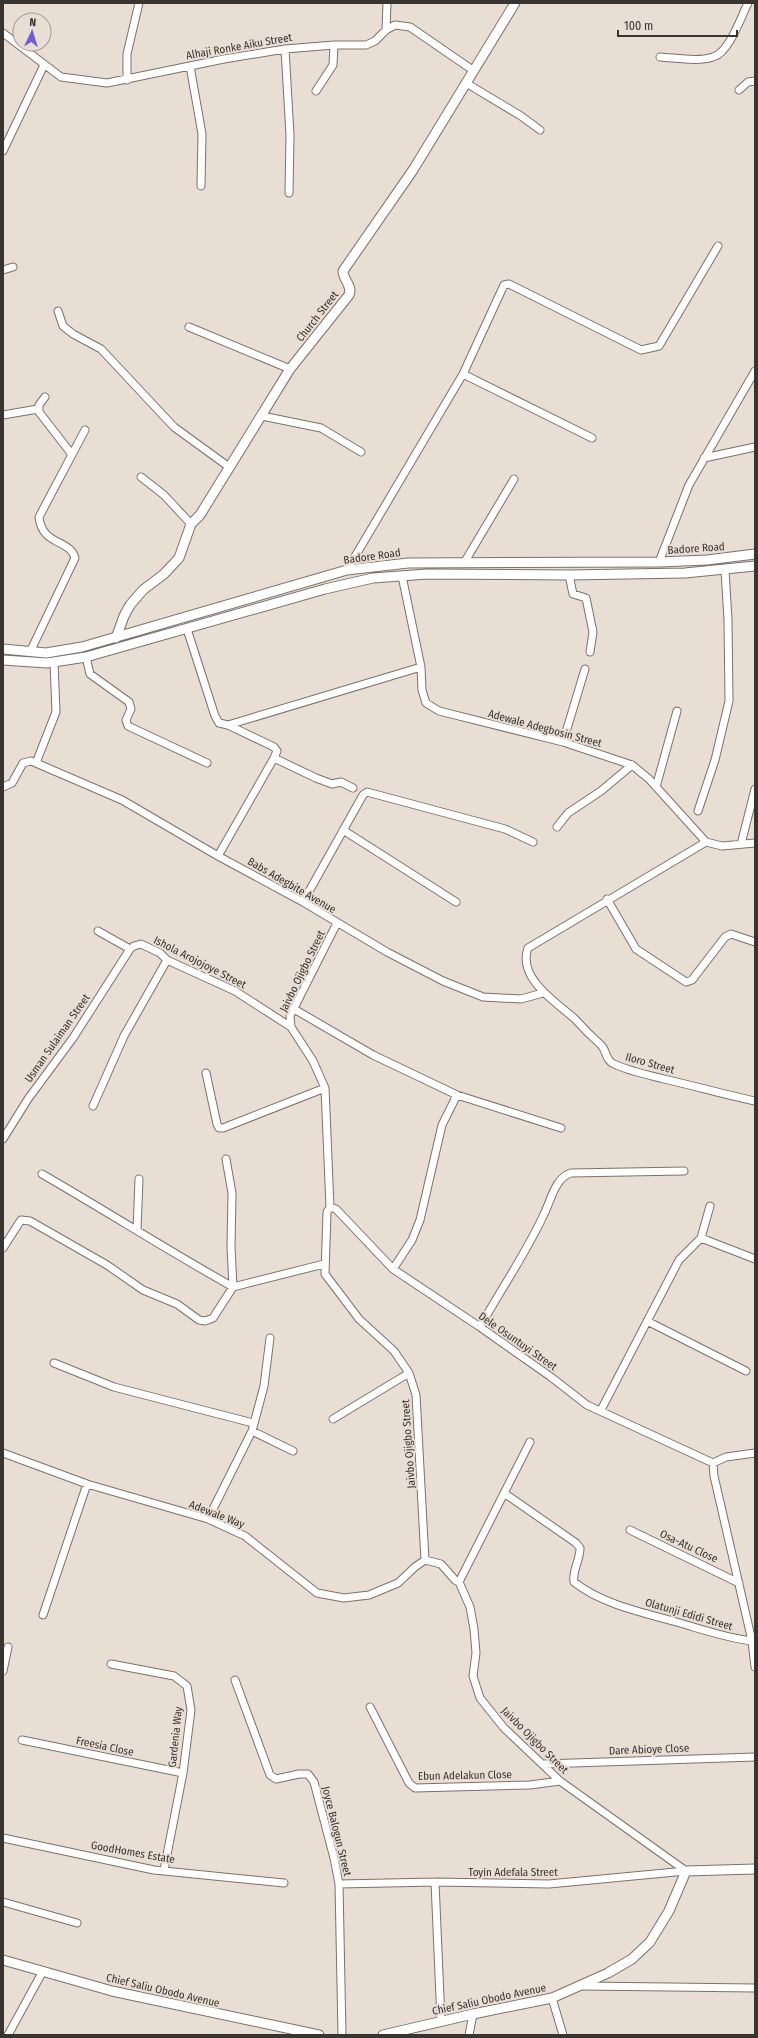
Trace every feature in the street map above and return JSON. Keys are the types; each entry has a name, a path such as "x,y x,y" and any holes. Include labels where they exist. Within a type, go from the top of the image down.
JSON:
{"main road":[{"name":"Church Street","path":"116,638 124,616 130,605 143,590 164,574 179,558 191,524 200,515 290,369 349,295 350,286 343,275 343,271 413,170 515,3"},
{"name":"Badore Road","path":"3,649 30,652 56,652 82,648 346,570 391,564 660,562 707,560 755,554"},
{"name":"Badore Road","path":"3,660 22,663 54,663 86,657 325,589 373,578 402,576 685,573 755,566"},
{"path":"686,1872 755,1869"},
{"name":"Chief Saliu Obodo Avenue","path":"383,2035 441,2021 552,1998 608,1973 632,1959 650,1942 669,1911 686,1872"},
{"name":"Chief Saliu Obodo Avenue","path":"3,1960 112,1991 319,2035"}],"street":[{"path":"127,80 126,54 139,3"},
{"path":"386,30 387,3"},
{"path":"660,57 703,58 718,56 726,48 748,3"},
{"name":"Alhaji Ronke Aiku Street","path":"3,33 61,77 107,83 284,49 370,44 386,30 395,25 410,27 474,71"},
{"path":"316,91 333,65 335,59 334,45"},
{"path":"284,49 290,135 289,193"},
{"path":"3,151 44,65"},
{"path":"190,66 202,134 201,186"},
{"path":"739,90 748,82 755,81"},
{"path":"466,83 521,116 540,130"},
{"path":"346,570 463,374 501,288 508,284 641,350 659,346 718,246"},
{"path":"3,270 12,267"},
{"path":"58,311 63,326 73,334 101,349 174,427 229,467"},
{"path":"189,327 290,369"},
{"path":"660,562 689,485 755,370"},
{"path":"463,374 592,438"},
{"path":"38,408 44,397"},
{"path":"3,415 38,408"},
{"path":"38,408 71,455"},
{"path":"262,416 321,428 361,452"},
{"path":"30,652 75,558 71,550 46,535 40,527 39,517 85,430"},
{"path":"704,458 755,447"},
{"path":"141,476 164,496 191,524"},
{"path":"464,563 514,479"},
{"path":"698,810 715,760 729,700 728,620 725,570"},
{"path":"569,575 573,594 586,598 593,632 590,652"},
{"name":"Adewale Adegbosin Street","path":"402,576 421,667 422,690 426,703 439,711 563,742 632,765 656,787 706,842"},
{"path":"187,629 215,716 219,723 228,725 274,747 277,751 218,856"},
{"path":"86,657 90,674 129,702 131,709 126,720 128,726 207,762"},
{"path":"3,787 12,784 22,763 30,761 36,763 56,712 54,663"},
{"path":"228,725 421,667"},
{"path":"563,742 585,669"},
{"path":"656,787 677,711"},
{"path":"274,758 316,778 332,784 341,782 353,788"},
{"name":"Babs Adegbite Avenue","path":"36,763 122,800 218,856 303,902 338,924 443,981 483,997 521,999 543,993"},
{"path":"557,827 568,813 601,791 632,765"},
{"path":"741,844 755,789"},
{"path":"303,902 363,795 367,792 505,829 533,842"},
{"path":"343,830 456,902"},
{"path":"755,843 722,846 706,842 607,900 636,949 686,982 692,980 725,937 731,934 755,942"},
{"name":"Iloro Street","path":"607,900 528,948 526,954 530,972 543,993 574,1019 603,1047 606,1057 614,1064 646,1074 755,1101"},
{"name":"Jaivbo Ojigbo Street","path":"338,924 290,1016 291,1027 313,1061 325,1088 330,1207 327,1212 324,1264 326,1274 329,1281 359,1319 394,1351 409,1373 416,1395 425,1560 441,1564 455,1580 459,1582 470,1607 474,1629 476,1653 473,1676 480,1698 504,1728 544,1764 560,1781 686,1872"},
{"path":"98,931 130,950"},
{"name":"Ishola Arojojoye Street","path":"130,950 134,946 141,944 160,953 167,960 235,991 291,1027"},
{"name":"Usman Sulaiman Street","path":"3,1139 28,1098 73,1038 130,950"},
{"path":"93,1106 124,1036 167,960"},
{"path":"294,1009 373,1055 457,1095 561,1128"},
{"path":"206,1073 217,1124 220,1128 325,1088"},
{"path":"393,1269 412,1240 420,1220 442,1126 457,1095"},
{"path":"3,1248 20,1220 30,1221 107,1265 143,1290 177,1304 199,1320 205,1321 213,1318 233,1287 231,1247 232,1193 226,1159"},
{"path":"480,1326 542,1218 560,1180 565,1174 684,1171"},
{"path":"42,1174 137,1230 155,1243 233,1287 324,1264"},
{"path":"137,1230 139,1179"},
{"path":"601,1410 679,1260 701,1238 710,1206"},
{"name":"Dele Osuntuyi Street","path":"330,1207 336,1209 393,1269 480,1326 587,1405 601,1410 713,1463"},
{"path":"701,1238 755,1259"},
{"path":"647,1321 746,1371"},
{"path":"208,1519 252,1431 264,1386 270,1338"},
{"path":"54,1363 114,1387 253,1423"},
{"path":"334,1419 409,1373"},
{"path":"252,1431 293,1451"},
{"path":"459,1582 530,1442"},
{"name":"Adewale Way","path":"3,1453 87,1484 208,1519 245,1536 317,1593 344,1598 369,1595 398,1583 425,1560"},
{"path":"713,1463 726,1457 755,1453"},
{"name":"Olatunji Edidi Street","path":"504,1493 576,1543 580,1548 580,1557 572,1574 574,1582 581,1588 625,1607 732,1638 754,1640 714,1476 713,1463"},
{"path":"43,1615 87,1484"},
{"name":"Osa-Atu Close","path":"630,1530 739,1582"},
{"path":"754,1640 755,1667"},
{"path":"3,1671 8,1647"},
{"name":"Gardenia Way","path":"111,1664 174,1676 187,1686 191,1710 183,1773 164,1870"},
{"name":"Joyce Balogun Street","path":"235,1680 270,1775 276,1779 299,1774 308,1774 314,1782 334,1858 339,1884 342,2035"},
{"name":"Ebun Adelakun Close","path":"370,1707 409,1783 415,1788 530,1785 560,1781"},
{"name":"Freesia Close","path":"22,1740 183,1773"},
{"name":"Dare Abioye Close","path":"544,1764 755,1757"},
{"name":"GoodHomes Estate","path":"3,1838 164,1870 284,1882"},
{"name":"Toyin Adefala Street","path":"339,1884 435,1882 549,1884 686,1872"},
{"path":"435,1882 441,2021"},
{"path":"3,1902 77,1923"},
{"path":"8,2035 43,1971"},
{"path":"578,1986 755,1988"},
{"path":"552,1998 563,2035"},
{"path":"469,2035 473,2014"}]}
